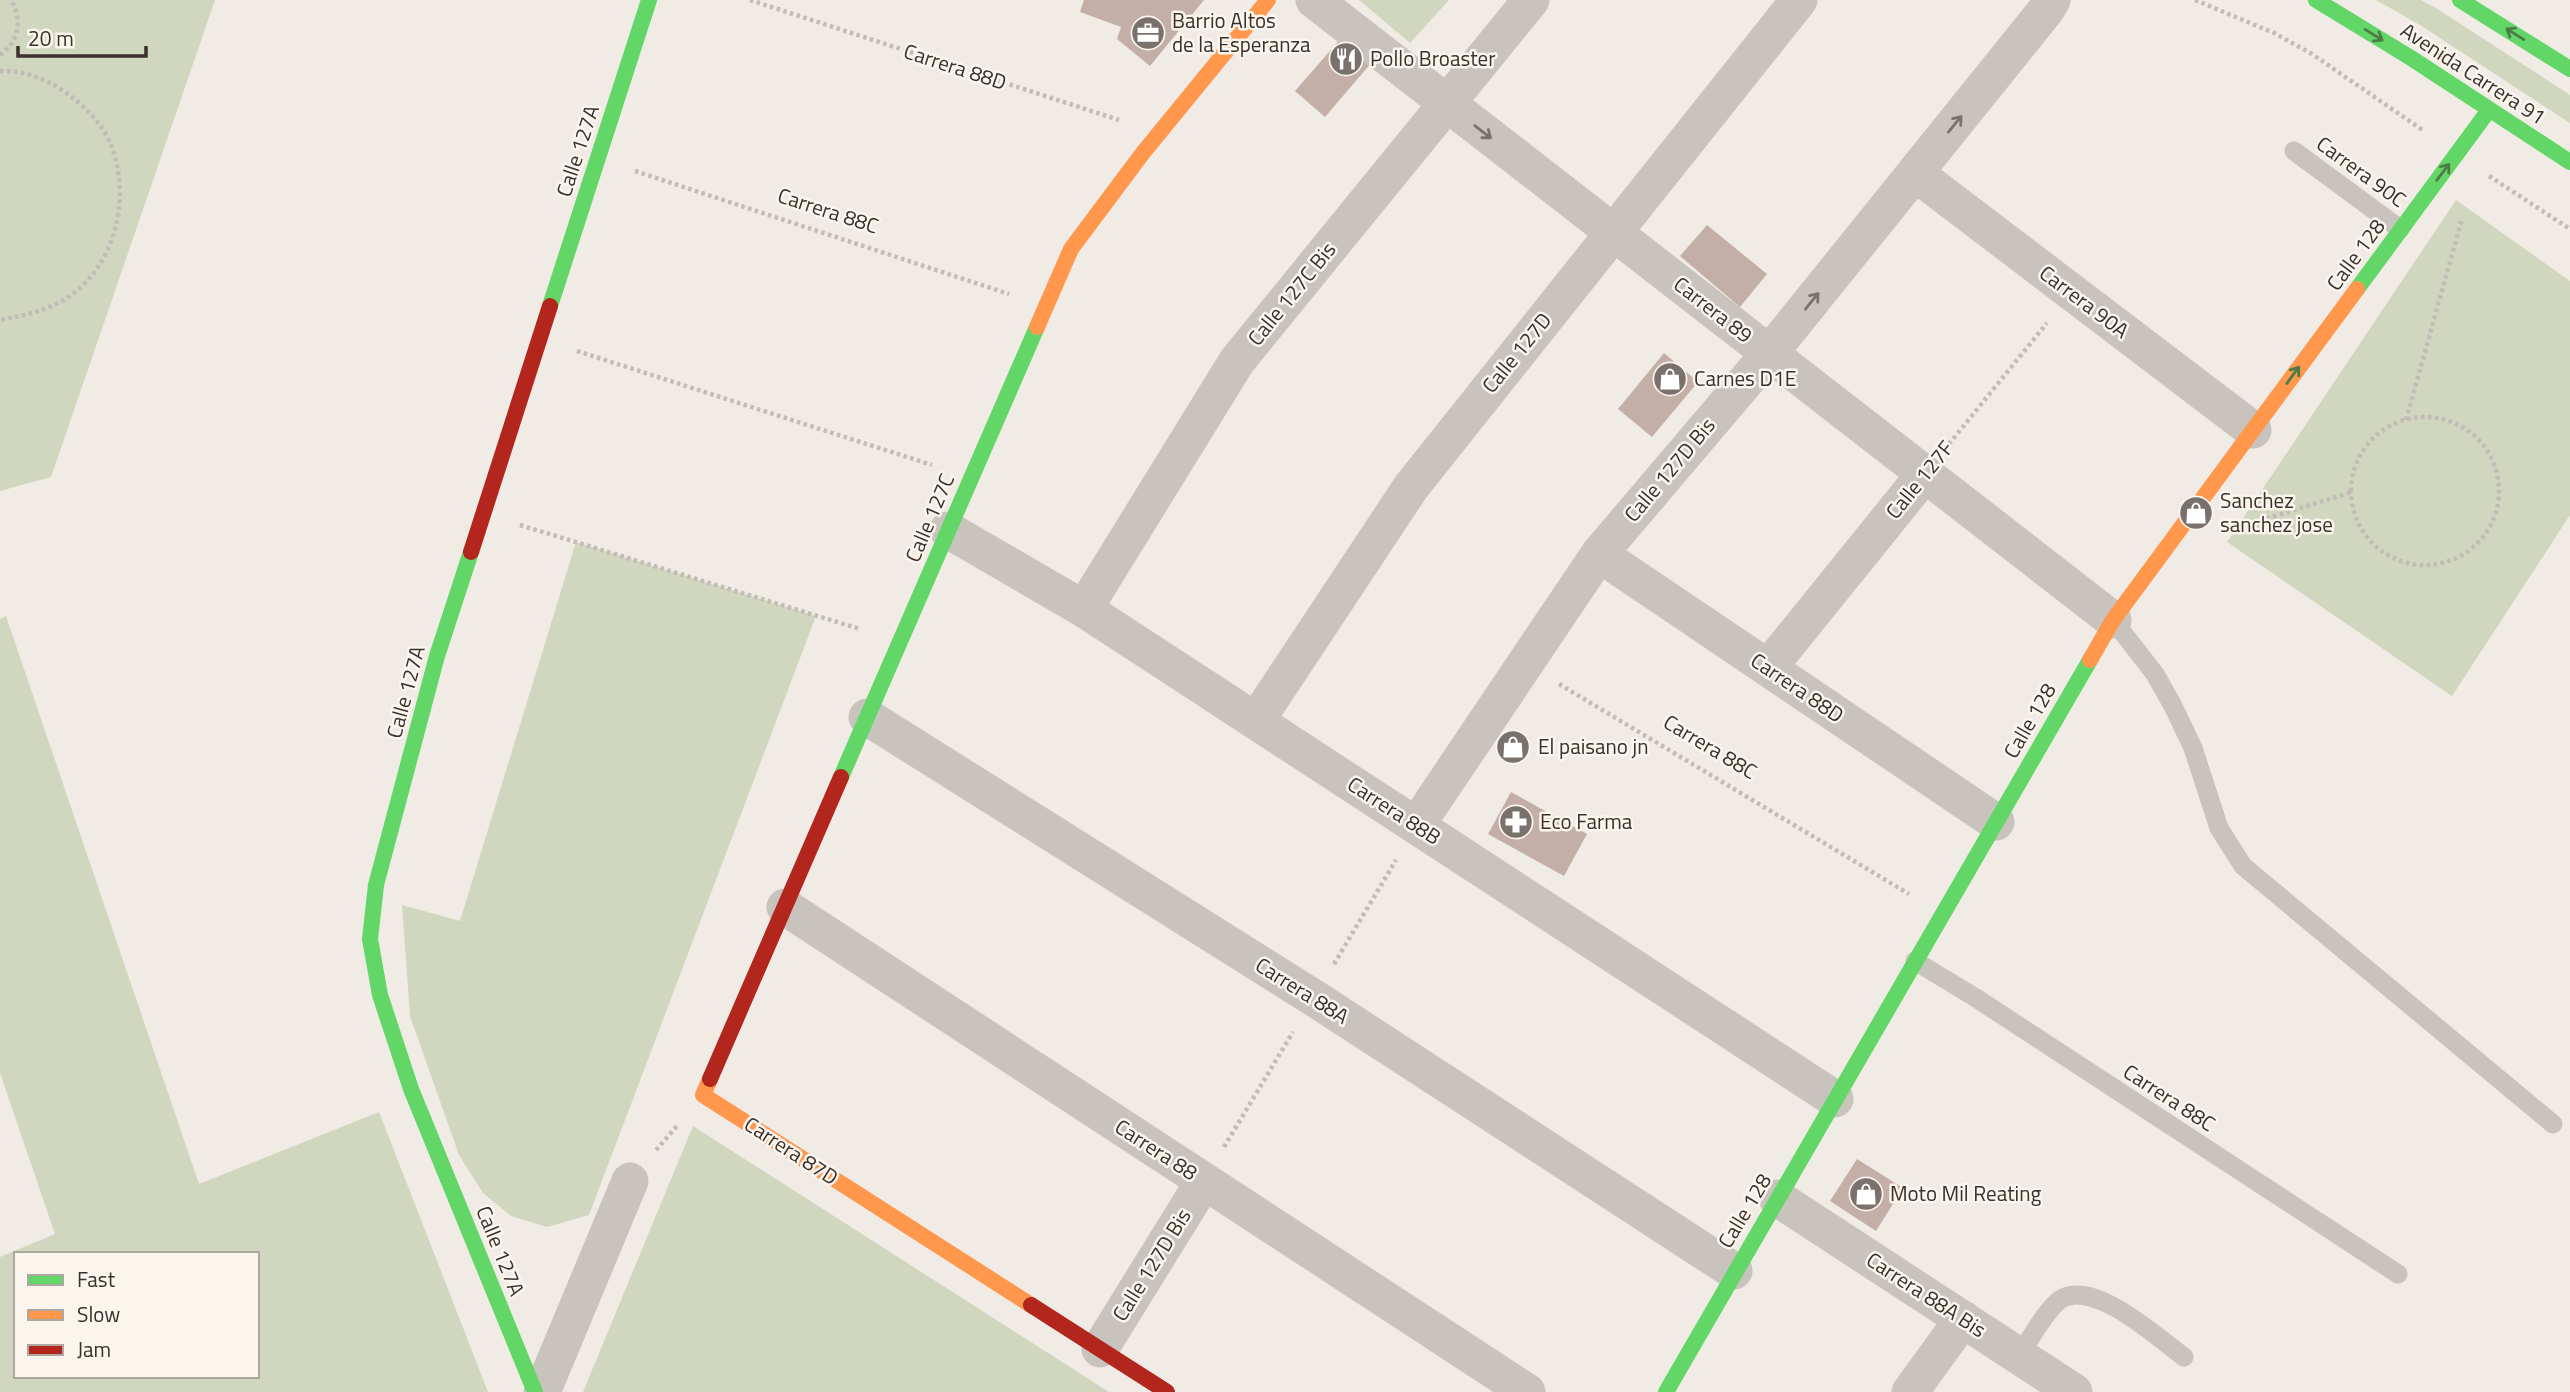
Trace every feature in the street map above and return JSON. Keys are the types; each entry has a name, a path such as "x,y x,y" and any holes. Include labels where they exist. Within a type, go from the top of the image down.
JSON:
{"street":[{"name":"Calle 127A","path":"535,1392 411,1089 380,996 370,939 376,885 437,656 649,0"},
{"name":"Calle 127C","path":"704,1095 1071,249 1159,133 1268,0"},
{"name":"Carrera 89","path":"1314,0 2113,620"},
{"name":"Calle 127C Bis","path":"1084,609 1237,361 1531,0"},
{"name":"Calle 127D","path":"1256,721 1411,486 1799,0"},
{"name":"Calle 127D Bis","path":"1416,826 1599,554 1769,354 2052,0"},
{"name":"Avenida Carrera 91","path":"2316,0 2570,162"},
{"path":"2460,0 2570,69"},
{"name":"Calle 128","path":"1666,1392 2113,620 2489,110"},
{"name":"Carrera 90A","path":"1915,173 2253,430"},
{"name":"Calle 127F","path":"1768,668 1924,474"},
{"name":"Carrera 88B","path":"948,530 1084,609 1835,1099"},
{"name":"Carrera 88D","path":"1599,554 1996,822"},
{"name":"Carrera 88A","path":"867,717 1314,998 1734,1271"},
{"name":"Carrera 88","path":"785,907 1527,1392"},
{"name":"Carrera 87D","path":"704,1095 1167,1392"},
{"path":"542,1392 630,1181"},
{"name":"Calle 127D Bis","path":"1100,1349 1204,1181"},
{"name":"Carrera 88A Bis","path":"1777,1198 2074,1392"},
{"path":"1910,1392 1963,1319"}],"lane":[{"name":"Carrera 90C","path":"2294,151 2400,229"},
{"path":"2113,620 2155,674 2173,706 2193,748 2220,828 2243,866 2553,1124"},
{"name":"Carrera 88C","path":"1914,961 1976,998 2398,1274"},
{"path":"2019,1356 2059,1300 2073,1294 2088,1295 2117,1308 2185,1357"}],"path":[{"path":"0,55 11,46 17,34 16,9 11,0"},
{"name":"Carrera 88D","path":"750,0 1159,133"},
{"path":"2195,0 2274,33 2312,54 2570,229"},
{"path":"0,71 13,70 52,82 86,107 110,142 121,183 117,225 102,262 75,292 40,313 0,320"},
{"name":"Carrera 88C","path":"597,159 1045,306"},
{"path":"2406,420 2465,207"},
{"name":"Calle 127F","path":"1924,474 2071,292"},
{"path":"540,339 971,477"},
{"path":"2423,417 2447,419 2468,429 2485,446 2496,467 2500,491 2497,514 2485,535 2469,552 2448,563 2423,566 2398,561 2376,548 2361,528 2352,504 2352,478 2361,454 2377,434 2406,420 2423,417"},
{"path":"2227,530 2352,492"},
{"path":"483,513 900,642"},
{"name":"Carrera 88C","path":"1526,663 1942,914"},
{"path":"630,1181 704,1095"}],"green space":[{"path":"0,0 215,0 51,477 0,491"},
{"path":"1359,0 1449,0 1410,43"},
{"path":"2376,0 2421,0 2436,8 2570,95 2570,123 2420,25"},
{"path":"2456,200 2570,281 2570,515 2452,696 2227,542"},
{"path":"576,542 816,616 589,1215 547,1227 511,1216 483,1193 459,1155 410,1016 402,905 460,921"},
{"path":"6,616 199,1184 379,1112 488,1392 0,1392 0,1257 55,1234 0,1073 0,619"},
{"path":"693,1126 1109,1392 583,1392"}],"building":[{"name":"Barrio Altos de la Esperanza","path":"1084,0 1204,0 1150,66 1117,39 1121,27 1080,12"},
{"path":"1343,36 1372,62 1325,117 1295,91"},
{"path":"1707,225 1767,274 1740,307 1680,256"},
{"path":"1664,353 1698,382 1652,437 1618,409"},
{"path":"1511,792 1587,834 1564,876 1488,834"},
{"name":"Moto Mil Reating","path":"1857,1159 1903,1188 1876,1231 1830,1201"}],"traffic: fast":[{"path":"550,306 649,0"},
{"path":"2316,0 2411,58 2570,162"},
{"path":"2460,0 2570,69"},
{"path":"2357,289 2489,110"},
{"path":"841,777 1037,327"},
{"path":"471,552 437,656 376,885 370,939 380,995 411,1089 535,1392"},
{"path":"1666,1392 2090,660"}],"traffic: slow":[{"path":"1037,327 1071,249 1142,154 1268,0"},
{"path":"2090,660 2113,620 2357,289"},
{"path":"710,1079 703,1095 1031,1305"}],"traffic: jam":[{"path":"471,552 550,306"},
{"path":"710,1079 841,777"},
{"path":"1031,1305 1167,1392"}],"place":[{"name":"Barrio Altos de la Esperanza","path":"1148,33"},
{"name":"Pollo Broaster","path":"1346,59"},
{"name":"Carnes D1E","path":"1670,379"},
{"name":"Sanchez sanchez jose","path":"2196,513"},
{"name":"El paisano jn","path":"1513,747"},
{"name":"Eco Farma","path":"1516,822"},
{"name":"Moto Mil Reating","path":"1866,1194"}]}
